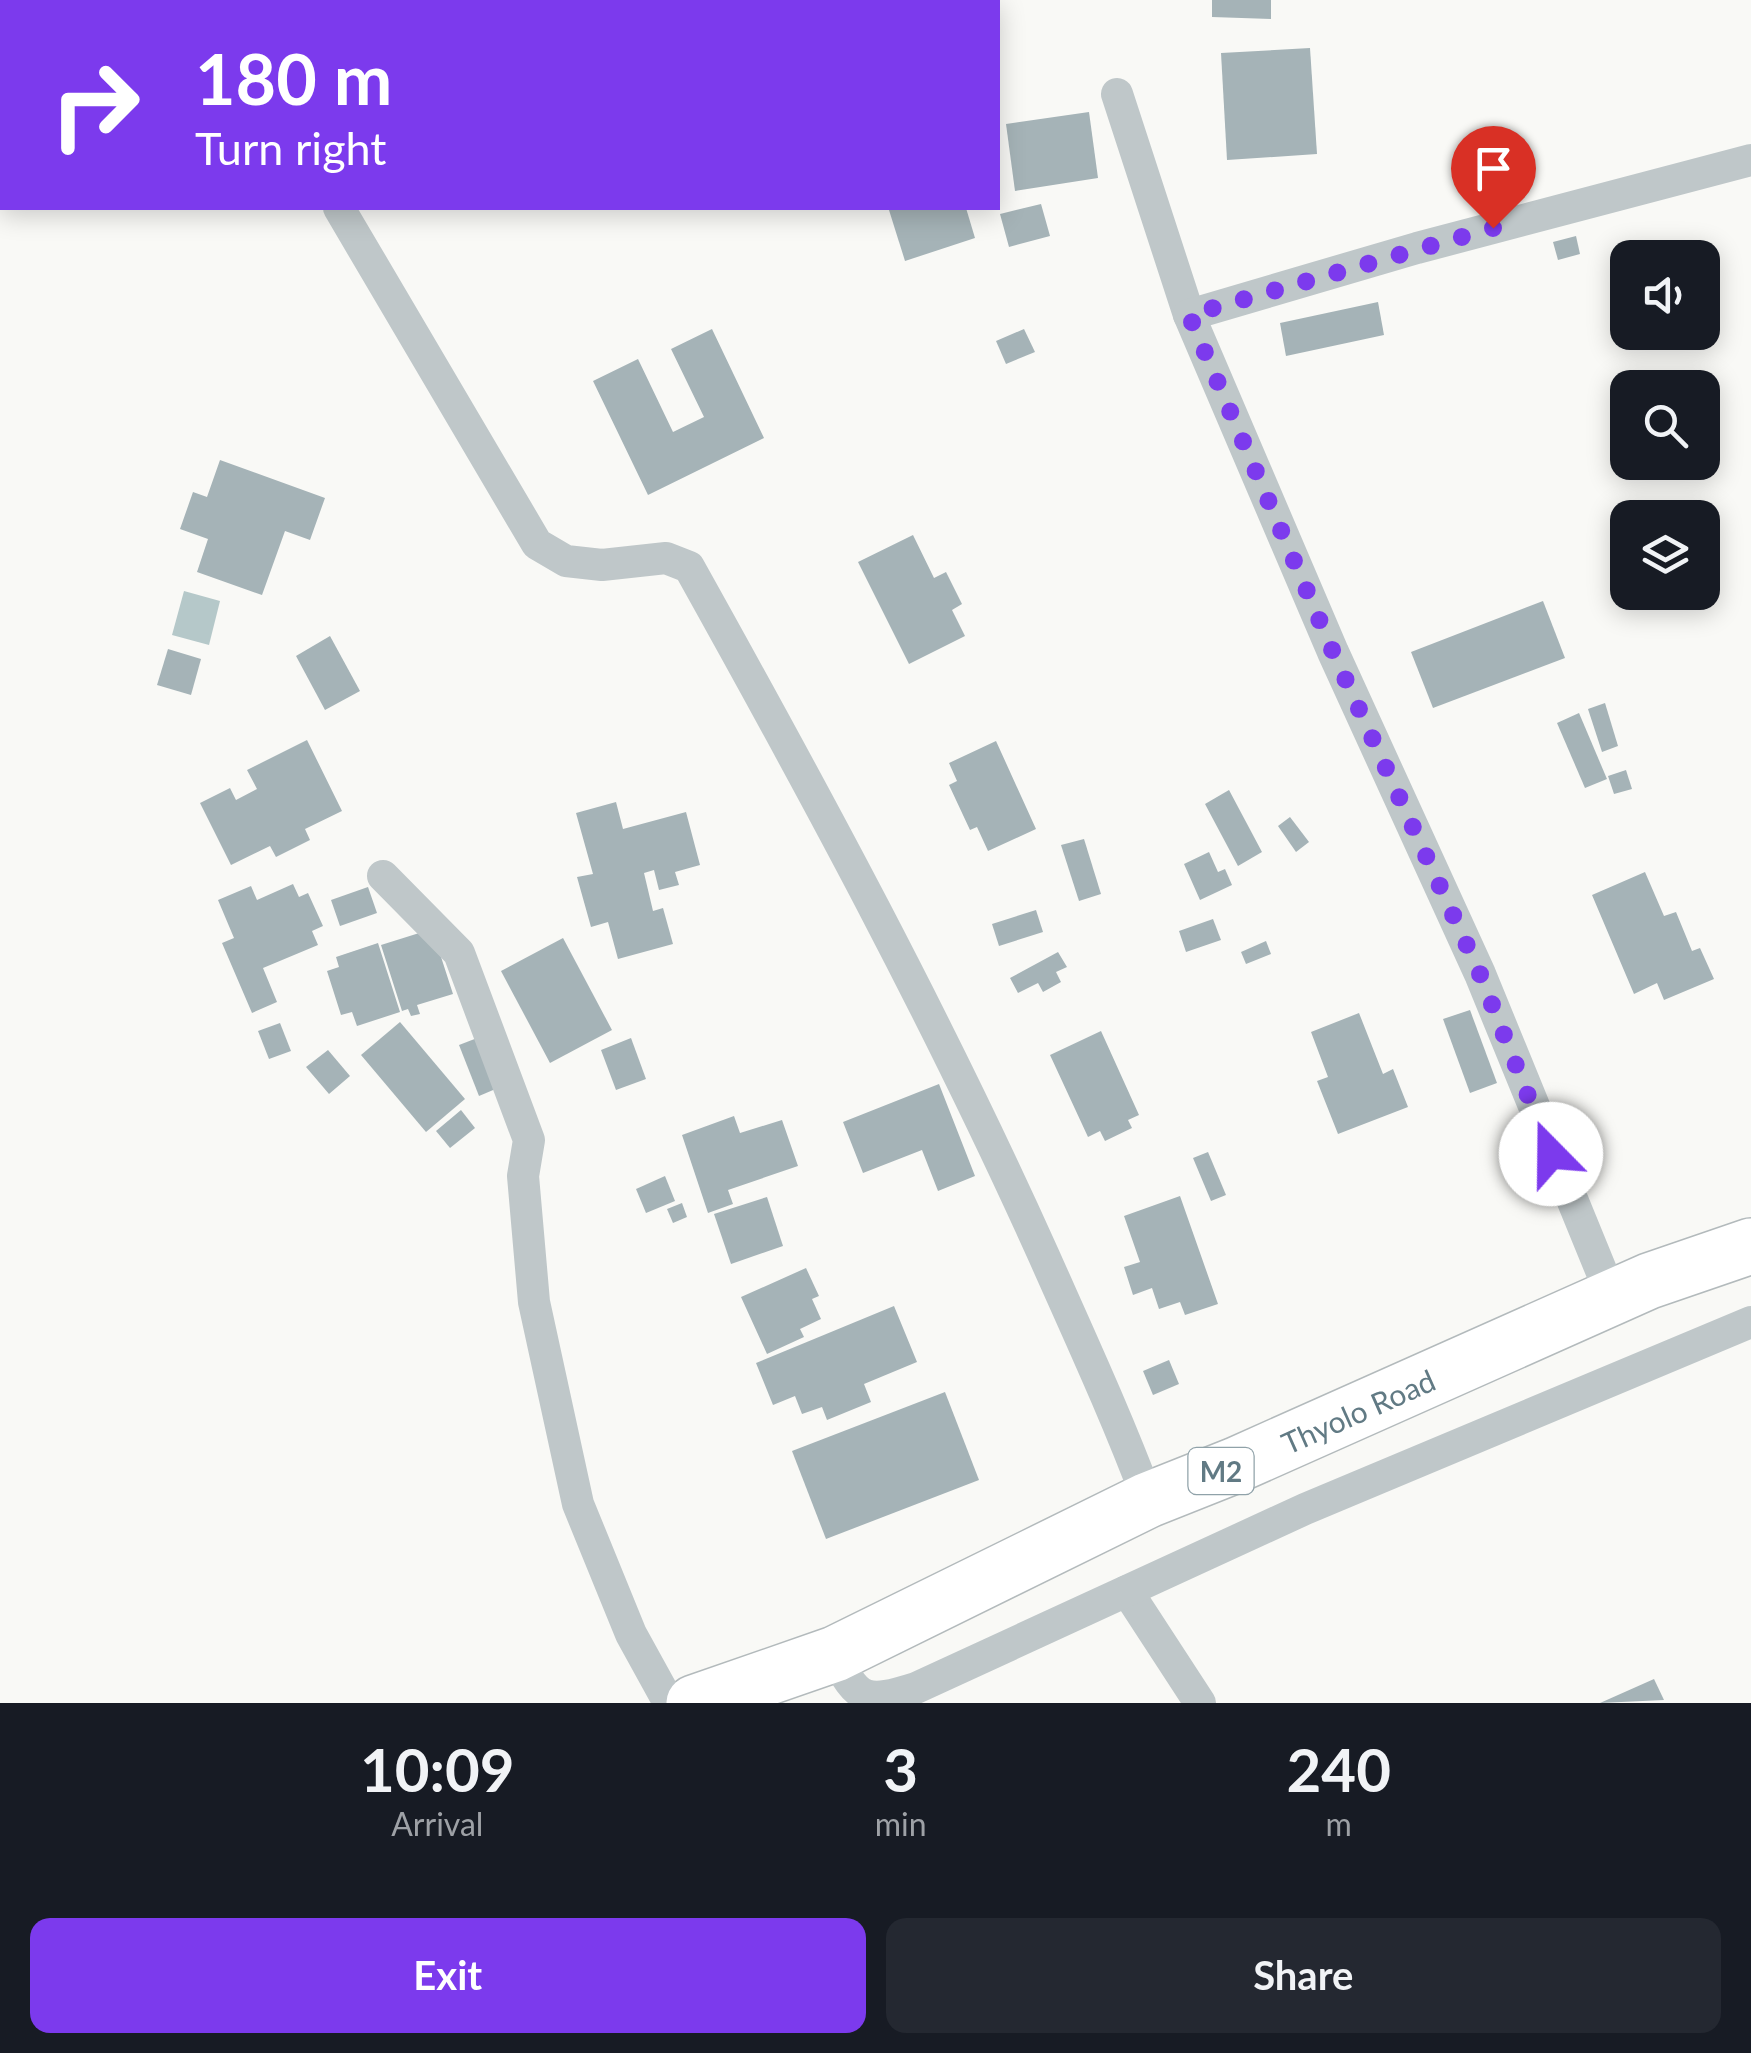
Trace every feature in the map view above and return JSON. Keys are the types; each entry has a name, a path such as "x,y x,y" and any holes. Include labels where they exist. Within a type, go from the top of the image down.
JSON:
{"highway":[{"name":"Thyolo Road","path":"694,1703 835,1654 1148,1500 1236,1465 1612,1297 1751,1246"}],"street":[{"path":"1117,94 1189,315 1333,652 1480,974 1612,1297"},
{"path":"1189,315 1417,248 1751,160"},
{"path":"340,210 537,544 566,561 602,565 666,558 689,568 875,908 998,1153 1121,1426 1148,1500"},
{"path":"382,876 459,953 529,1140 523,1176 534,1302 578,1504 632,1634 669,1703"},
{"path":"835,1654 847,1682 865,1698 881,1701 1305,1508 1751,1322"},
{"path":"1127,1591 1200,1703"}],"shaded area":[{"path":"184,591 220,601 209,645 172,635"}],"building":[{"path":"1212,0 1271,0 1271,19 1212,17"},
{"path":"1310,48 1317,154 1227,160 1221,53"},
{"path":"1089,112 1098,178 1015,191 1006,124"},
{"path":"1041,204 1050,236 1009,247 1000,214"},
{"path":"889,210 967,210 975,238 905,261"},
{"path":"1576,236 1580,254 1558,260 1553,242"},
{"path":"1378,302 1384,335 1286,356 1280,323"},
{"path":"712,329 764,438 648,495 593,381 638,359 673,432 704,417 671,349"},
{"path":"1024,329 1035,352 1006,364 996,341"},
{"path":"220,460 325,498 310,540 285,531 262,595 197,572 208,539 180,529 193,492 207,497"},
{"path":"913,535 934,578 946,572 962,604 952,610 965,636 909,664 858,562"},
{"path":"1543,601 1565,658 1433,708 1411,652"},
{"path":"330,636 360,691 325,710 296,656"},
{"path":"168,649 201,659 191,695 157,685"},
{"path":"1605,703 1618,746 1602,752 1588,709"},
{"path":"1579,713 1607,779 1585,788 1557,723"},
{"path":"307,740 342,811 305,829 310,840 276,857 270,846 231,865 200,803 230,788 236,800 257,789 247,770"},
{"path":"996,741 1036,829 988,851 977,827 970,830 949,785 957,781 949,763"},
{"path":"1626,770 1632,789 1614,794 1608,776"},
{"path":"1229,790 1262,852 1238,866 1205,804"},
{"path":"616,802 623,829 686,812 700,865 675,872 679,885 659,890 654,870 644,873 653,911 663,908 673,944 618,959 608,922 591,927 577,877 593,874 576,813"},
{"path":"1290,817 1309,842 1296,852 1278,826"},
{"path":"1084,839 1101,894 1079,901 1061,845"},
{"path":"1209,852 1218,872 1225,869 1232,885 1200,900 1184,864"},
{"path":"1645,872 1664,916 1676,912 1692,951 1700,948 1714,979 1664,1000 1657,983 1634,994 1592,895"},
{"path":"293,884 299,897 308,893 323,926 312,931 318,945 263,968 277,1002 252,1013 222,943 234,938 218,900 251,886 257,900"},
{"path":"368,887 377,913 340,926 331,900"},
{"path":"1036,910 1043,932 999,946 992,924"},
{"path":"1213,919 1221,940 1186,952 1179,931"},
{"path":"432,929 453,994 417,1005 420,1014 411,1016 408,1009 402,1011 381,945"},
{"path":"563,938 612,1030 550,1063 501,971"},
{"path":"1266,941 1271,954 1246,964 1241,952"},
{"path":"378,943 400,1012 357,1026 352,1012 341,1015 327,971 339,967 336,957"},
{"path":"1058,952 1067,967 1056,972 1061,982 1043,992 1038,983 1018,993 1010,978"},
{"path":"1470,1010 1497,1083 1470,1093 1443,1019"},
{"path":"1359,1013 1383,1074 1393,1069 1408,1107 1338,1134 1317,1081 1328,1077 1311,1032"},
{"path":"400,1022 465,1099 426,1132 361,1055"},
{"path":"280,1023 291,1051 269,1059 258,1031"},
{"path":"1101,1031 1139,1115 1128,1120 1132,1128 1105,1141 1100,1131 1088,1137 1050,1055"},
{"path":"485,1035 505,1085 479,1096 459,1045"},
{"path":"631,1038 646,1079 616,1090 601,1050"},
{"path":"328,1050 350,1076 329,1094 306,1067"},
{"path":"939,1084 975,1176 938,1191 922,1150 863,1173 843,1122"},
{"path":"461,1110 475,1128 450,1148 436,1131"},
{"path":"734,1116 740,1133 782,1120 798,1166 728,1190 733,1204 708,1213 682,1135"},
{"path":"1208,1152 1226,1195 1211,1201 1193,1158"},
{"path":"665,1176 675,1201 646,1213 636,1189"},
{"path":"1180,1196 1218,1304 1185,1315 1180,1302 1159,1309 1152,1288 1133,1295 1124,1267 1140,1262 1124,1216"},
{"path":"767,1197 783,1246 731,1264 714,1214"},
{"path":"682,1203 687,1217 673,1223 667,1209"},
{"path":"806,1268 819,1296 812,1299 821,1319 800,1329 804,1337 767,1354 741,1297"},
{"path":"894,1306 917,1362 864,1384 871,1402 827,1420 822,1407 802,1414 795,1396 773,1405 756,1363"},
{"path":"1169,1360 1179,1384 1153,1395 1143,1371"},
{"path":"945,1392 979,1480 826,1539 792,1451"},
{"path":"1654,1679 1664,1700 1600,1703"}],"route":[{"path":"1493,228 1189,315 1333,652 1480,974 1551,1154"}]}
